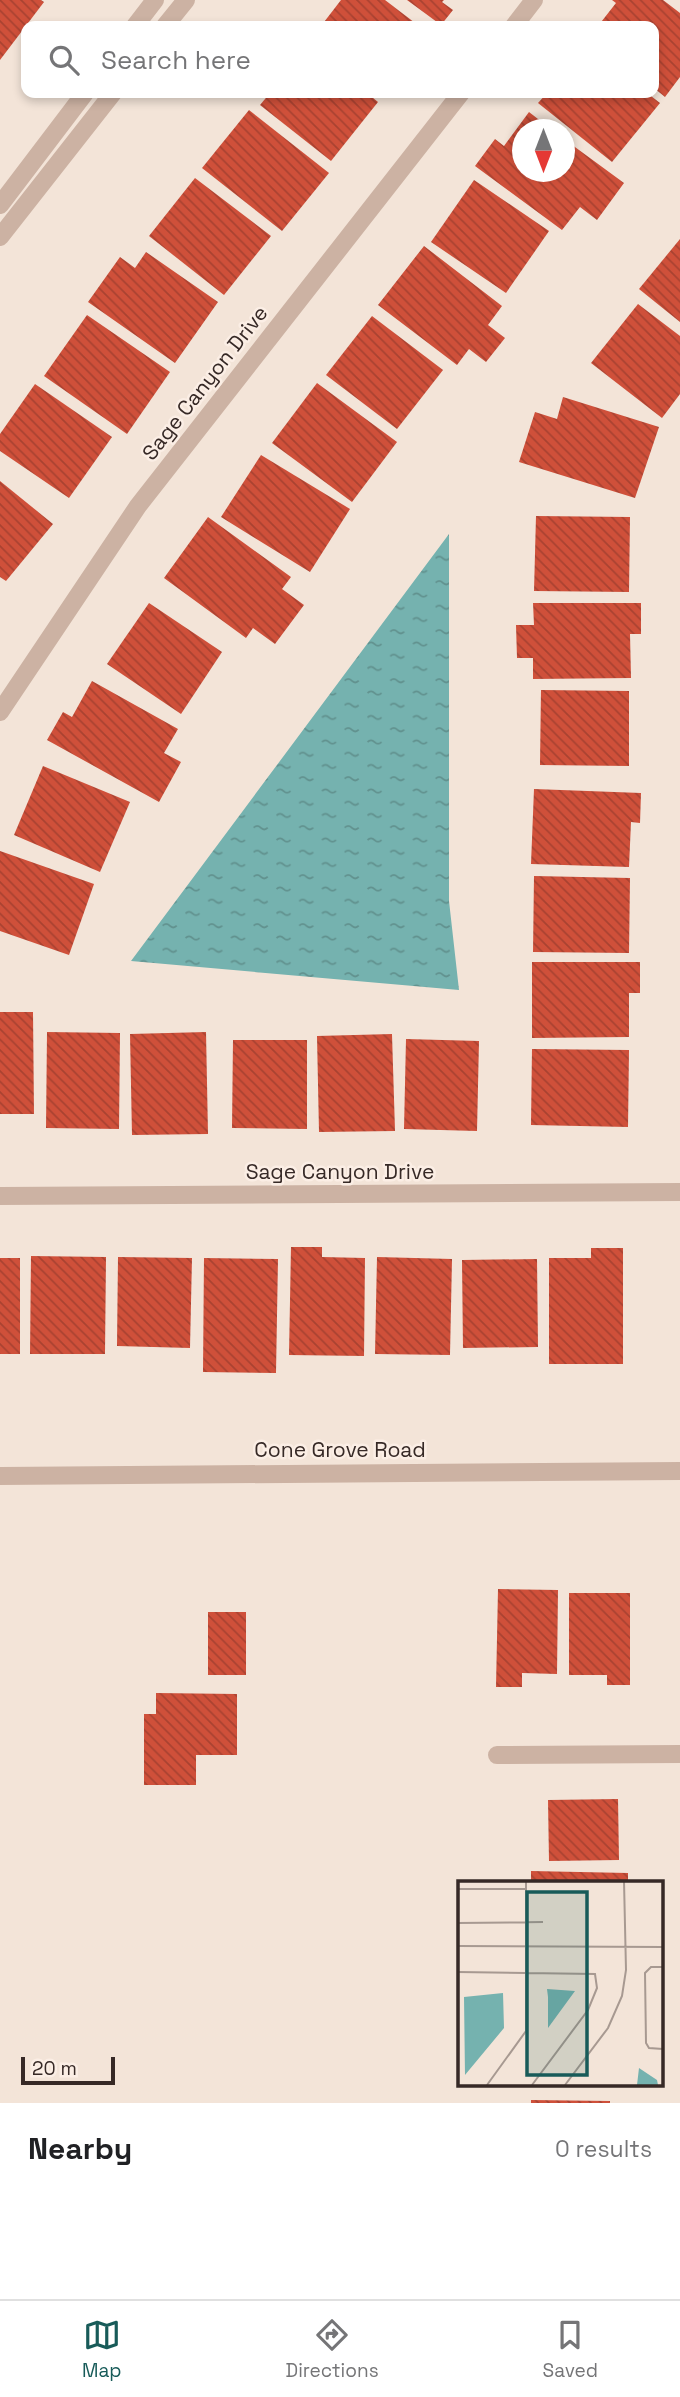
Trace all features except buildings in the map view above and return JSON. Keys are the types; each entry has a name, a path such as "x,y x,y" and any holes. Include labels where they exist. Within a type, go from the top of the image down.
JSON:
{"street":[{"path":"139,21 155,0"},
{"path":"169,21 186,0"},
{"path":"518,21 534,0"},
{"path":"0,205 81,98"},
{"path":"0,237 109,98"},
{"name":"Sage Canyon Drive","path":"0,712 138,506 457,98"},
{"name":"Sage Canyon Drive","path":"0,1196 680,1192"},
{"name":"Cone Grove Road","path":"0,1476 680,1471"},
{"path":"497,1755 680,1754"}],"water":[{"path":"449,534 449,901 459,990 131,961"}]}
